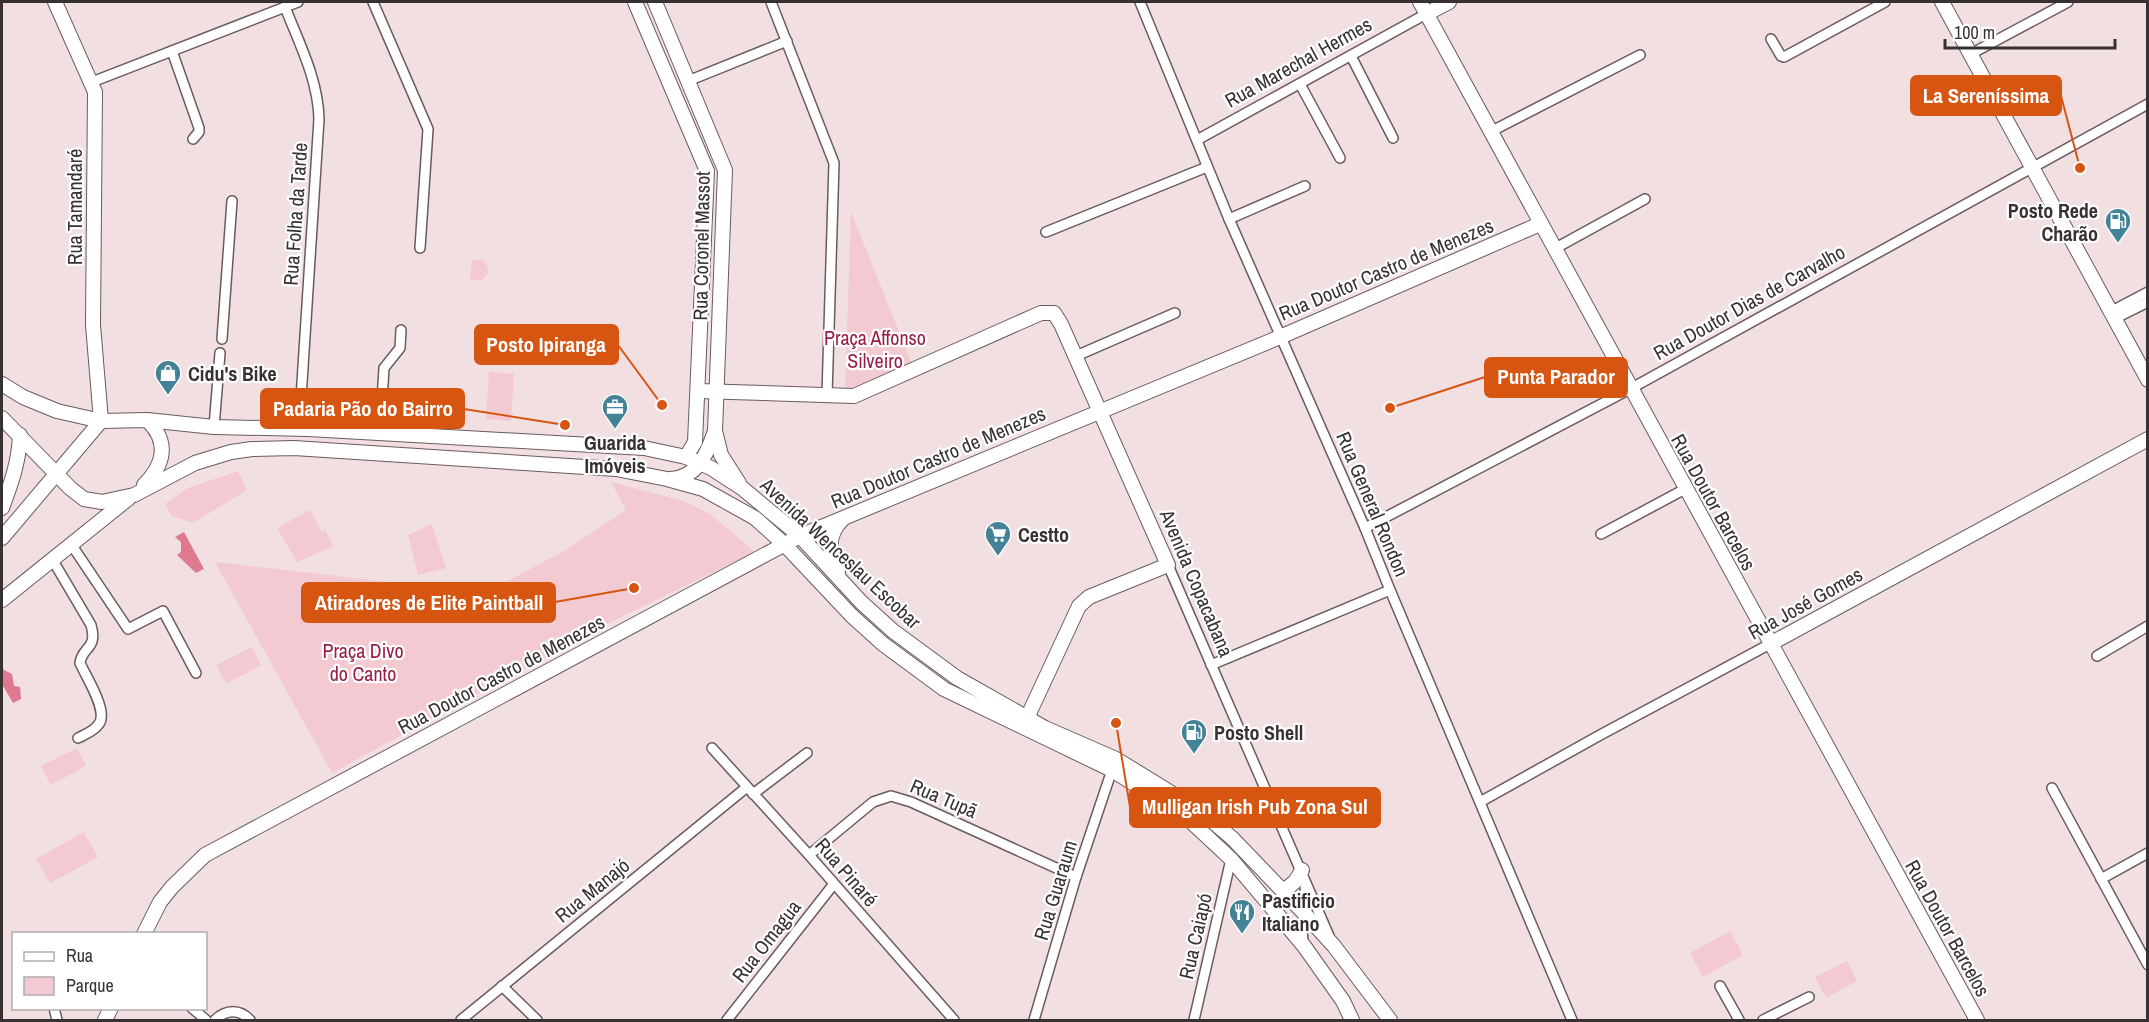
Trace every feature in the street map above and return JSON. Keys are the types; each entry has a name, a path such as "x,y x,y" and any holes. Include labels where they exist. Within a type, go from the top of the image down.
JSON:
{"street":[{"name":"Rua Tamandaré","path":"55,2 95,92 93,325 101,421"},
{"path":"92,82 298,2"},
{"path":"373,2 428,129 420,248"},
{"name":"Rua Coronel Massot","path":"635,2 706,171 695,442 686,457"},
{"name":"Rua Coronel Massot","path":"655,2 725,170 715,431 701,463"},
{"path":"698,391 827,394 834,164 771,2"},
{"name":"Rua General Rondon","path":"1140,2 1229,219 1365,528 1572,1020"},
{"name":"Rua Marechal Hermes","path":"1197,140 1351,56 1423,8 1449,2"},
{"path":"1771,39 1781,56 1784,57 1885,2"},
{"path":"1942,2 2148,380"},
{"path":"1970,55 2068,2"},
{"name":"Rua Folha da Tarde","path":"285,7 319,99 299,429"},
{"name":"Rua Doutor Barcelos","path":"1423,8 1977,1020"},
{"path":"688,81 787,41"},
{"path":"172,51 199,128 199,132 193,139"},
{"path":"1490,132 1640,55"},
{"path":"1351,56 1393,138"},
{"path":"1300,84 1340,158"},
{"name":"Rua Doutor Dias de Carvalho","path":"1365,528 1630,388 2148,104"},
{"path":"1046,232 1207,166"},
{"path":"1229,219 1305,186"},
{"path":"1554,249 1645,199"},
{"path":"222,339 232,201"},
{"name":"Rua Doutor Castro de Menezes","path":"145,932 166,894 205,855 784,544 1280,337 1540,224"},
{"path":"2112,316 2148,292"},
{"path":"2112,316 2148,302"},
{"name":"Avenida Copacabana","path":"827,394 854,396 1041,313 1054,313 1076,356 1334,946"},
{"path":"1076,356 1175,313"},
{"path":"380,433 384,368 400,348 401,330"},
{"path":"214,427 220,353"},
{"name":"Avenida Wenceslau Escobar","path":"2,384 23,397 57,411 101,421 147,420 214,427 299,429 644,448 686,457 701,463 742,488 800,536 861,602 929,659 957,678 1045,728 1116,759 1199,810 1232,838 1334,946 1387,1019"},
{"path":"2,417 70,488 84,499 102,502 134,495"},
{"path":"2,600 134,495 155,473 161,463 160,438 155,428 147,420"},
{"path":"2,538 101,421"},
{"path":"715,431 721,455 742,488"},
{"path":"2,508 14,476 19,455 20,435"},
{"name":"Rua José Gomes","path":"1480,802 2148,439"},
{"name":"Avenida Wenceslau Escobar","path":"134,495 195,463 231,452 294,448 616,469 703,489 755,518 784,544 852,616 883,644 944,689 1112,770 1185,816 1231,860 1304,946 1343,1001 1352,1020"},
{"path":"667,479 682,478 701,463"},
{"path":"1600,534 1685,489"},
{"path":"755,518 763,526 767,537 766,554"},
{"path":"843,581 833,563 830,544 837,525 845,518"},
{"path":"71,544 128,629 163,611 196,673"},
{"path":"52,559 93,631 91,646 81,658 80,663 102,709 102,718 99,725 78,738"},
{"path":"1000,717 1027,718 1079,606 1089,597 1168,565"},
{"path":"1210,665 1390,590"},
{"path":"2097,656 2148,626"},
{"name":"Rua Pinaré","path":"712,748 954,1020"},
{"name":"Rua Manajó","path":"461,1020 750,790 807,753"},
{"name":"Rua Guaraum","path":"1034,1020 1076,877 1112,770"},
{"path":"2052,788 2148,965"},
{"name":"Rua Tupã","path":"809,855 873,802 891,796 911,802 1076,877"},
{"path":"2101,879 2148,853"},
{"name":"Rua Caiapó","path":"1194,1020 1231,860"},
{"path":"1282,890 1298,880 1302,870"},
{"name":"Avenida Copacabana","path":"1302,870 1306,896 1302,925 1304,946"},
{"name":"Rua Omagua","path":"727,1020 833,885"},
{"path":"502,986 537,1020"},
{"path":"1720,986 1739,1020"},
{"path":"1763,1020 1809,997"},
{"path":"194,1010 206,1020"},
{"path":"215,1020 221,1015 235,1011 242,1013 250,1020"}],"green space":[{"name":"Praça Affonso Silveiro","path":"851,212 912,364 865,386 845,389"},
{"path":"472,260 483,260 488,267 488,273 482,280 470,280"},
{"path":"489,372 514,374 511,421 486,419"},
{"path":"238,471 247,490 193,523 172,516 165,504 188,488"},
{"name":"Praça Divo do Canto","path":"611,482 684,501 710,514 755,552 609,623 332,773 215,562 485,593 564,551 626,510"},
{"path":"310,510 322,532 325,530 334,546 297,562 277,528"},
{"path":"432,524 446,568 418,575 408,535"},
{"path":"252,647 261,665 226,684 216,665"},
{"path":"77,748 86,766 51,785 41,766"},
{"path":"84,832 98,857 50,883 36,859"},
{"path":"1730,931 1743,955 1703,977 1690,953"},
{"path":"1847,961 1857,981 1826,998 1815,977"}],"shaded area":[{"path":"184,532 204,569 196,573 177,555 181,552 181,542 175,537"},
{"path":"2,666 4,670 12,674 14,686 20,687 21,699 13,703 2,684"}],"place":[{"name":"La Sereníssima","path":"2080,168"},
{"name":"Posto Rede Charão","path":"2118,244"},
{"name":"Cidu's Bike","path":"168,396"},
{"name":"Posto Ipiranga","path":"662,405"},
{"name":"Punta Parador","path":"1390,408"},
{"name":"Padaria Pão do Bairro","path":"565,425"},
{"name":"Guarida Imóveis","path":"615,430"},
{"name":"Cestto","path":"998,557"},
{"name":"Atiradores de Elite Paintball","path":"634,588"},
{"name":"Mulligan Irish Pub Zona Sul","path":"1116,723"},
{"name":"Posto Shell","path":"1194,755"},
{"name":"Pastificio Italiano","path":"1242,935"}]}
